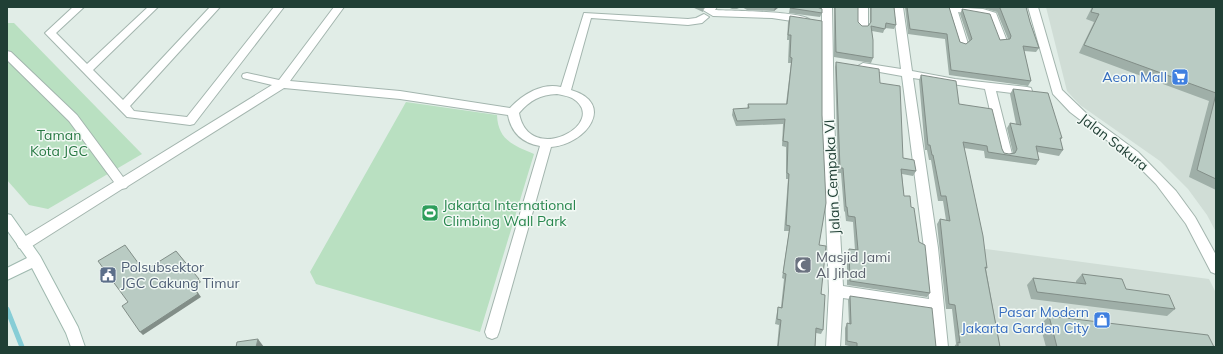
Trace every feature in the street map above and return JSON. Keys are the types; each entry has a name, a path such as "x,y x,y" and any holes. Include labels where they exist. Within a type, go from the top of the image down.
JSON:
{"street":[{"path":"80,7 50,33 131,114 190,121 279,7"},
{"path":"87,70 153,7"},
{"path":"124,106 215,7"},
{"path":"24,244 122,185 282,84 339,7"},
{"path":"863,7 863,27"},
{"path":"898,7 931,248 941,347"},
{"name":"Jalan Sakura","path":"1032,7 1057,91 1066,103 1078,114 1133,154 1164,184 1185,211 1216,268"},
{"name":"Jalan Cempaka VI","path":"823,8 819,22 832,61 829,148 835,234 836,291 833,347"},
{"path":"963,44 953,9 982,9 994,16 1002,41"},
{"path":"564,91 587,15 688,22 699,21 708,12 772,16 819,22"},
{"path":"7,54 73,118 122,185"},
{"path":"852,64 990,87 1034,92"},
{"path":"247,76 282,84 400,96 513,112"},
{"path":"990,87 1006,154"},
{"path":"549,90 564,91 578,97 587,106 589,118 578,134 571,138 546,143 530,138 518,130 515,125 513,112 521,102 533,94 549,90"},
{"path":"492,332 546,143"},
{"path":"9,227 24,244 34,260 73,332 78,347"},
{"path":"7,274 34,260"},
{"path":"836,291 936,306"}],"shaded area":[{"path":"1046,7 1216,7 1216,232 1207,215 1188,189 1160,161 1080,105 1067,91"},
{"name":"Pasar Modern Jakarta Garden City","path":"978,248 1209,279 1216,293 1216,347 992,347"}],"green space":[{"name":"Taman Kota JGC","path":"7,23 14,23 142,154 48,209 29,205 7,180"},
{"name":"Jakarta International Climbing Wall Park","path":"406,102 497,115 500,130 504,136 513,144 534,154 480,332 316,284 310,272"}],"building":[{"path":"817,7 822,9 822,13 790,8"},
{"path":"835,7 858,7 858,22 862,26 868,26 871,22 871,7 894,7 896,25 886,23 885,29 871,26 873,58 836,52"},
{"path":"907,7 949,7 960,42 966,44 972,39 962,9 990,14 1000,40 1010,39 1011,36 1000,8 997,7 1026,7 1039,48 1023,46 1031,81 951,70 947,34 910,29"},
{"name":"Aeon Mall","path":"1093,7 1216,7 1216,93 1084,45 1099,14 1091,12"},
{"path":"790,16 822,21 822,115 826,203 819,245 826,246 821,294 825,295 823,330 816,328 815,347 778,347 781,320 777,319 778,307 782,308 786,274 783,273 790,226 786,225 789,174 787,173 788,142 783,141 785,119 737,121 733,109 749,108 748,104 787,104 792,58 790,57 791,35 788,35"},
{"path":"836,62 879,69 880,83 900,86 903,158 914,160 916,171 901,169 904,196 910,196 911,207 914,208 919,242 925,245 930,293 850,281 849,249 858,250 855,217 848,216 843,168 840,168"},
{"path":"921,75 956,81 959,104 992,109 1004,153 1015,153 1017,149 1010,123 1021,125 1013,89 1048,93 1062,138 1060,138 1063,150 1036,146 1039,160 988,152 987,146 963,142 983,236 987,268 985,267 1000,347 958,347 958,342 960,343 955,305 949,304 940,219 950,221 946,196 941,196 933,155 930,145 928,145"},
{"path":"1216,94 1216,179 1197,170"},
{"path":"125,245 144,271 176,251 199,279 191,284 198,294 140,332 122,306 128,302 98,261"},
{"path":"1082,274 1122,279 1126,289 1169,295 1175,309 1037,292 1033,278 1086,284"},
{"path":"850,296 932,308 936,347 857,347 857,343 847,341 847,323 851,324"},
{"path":"1049,316 1208,335 1214,347 1057,347"},
{"path":"258,339 256,347 236,347 237,342"}],"waterway":[{"path":"7,309 22,347"}],"place":[{"name":"Aeon Mall","path":"1180,77"},
{"name":"Jakarta International Climbing Wall Park","path":"430,213"},
{"name":"Masjid Jami Al Jihad","path":"803,265"},
{"name":"Polsubsektor JGC Cakung Timur","path":"108,275"},
{"name":"Pasar Modern Jakarta Garden City","path":"1102,320"}]}
